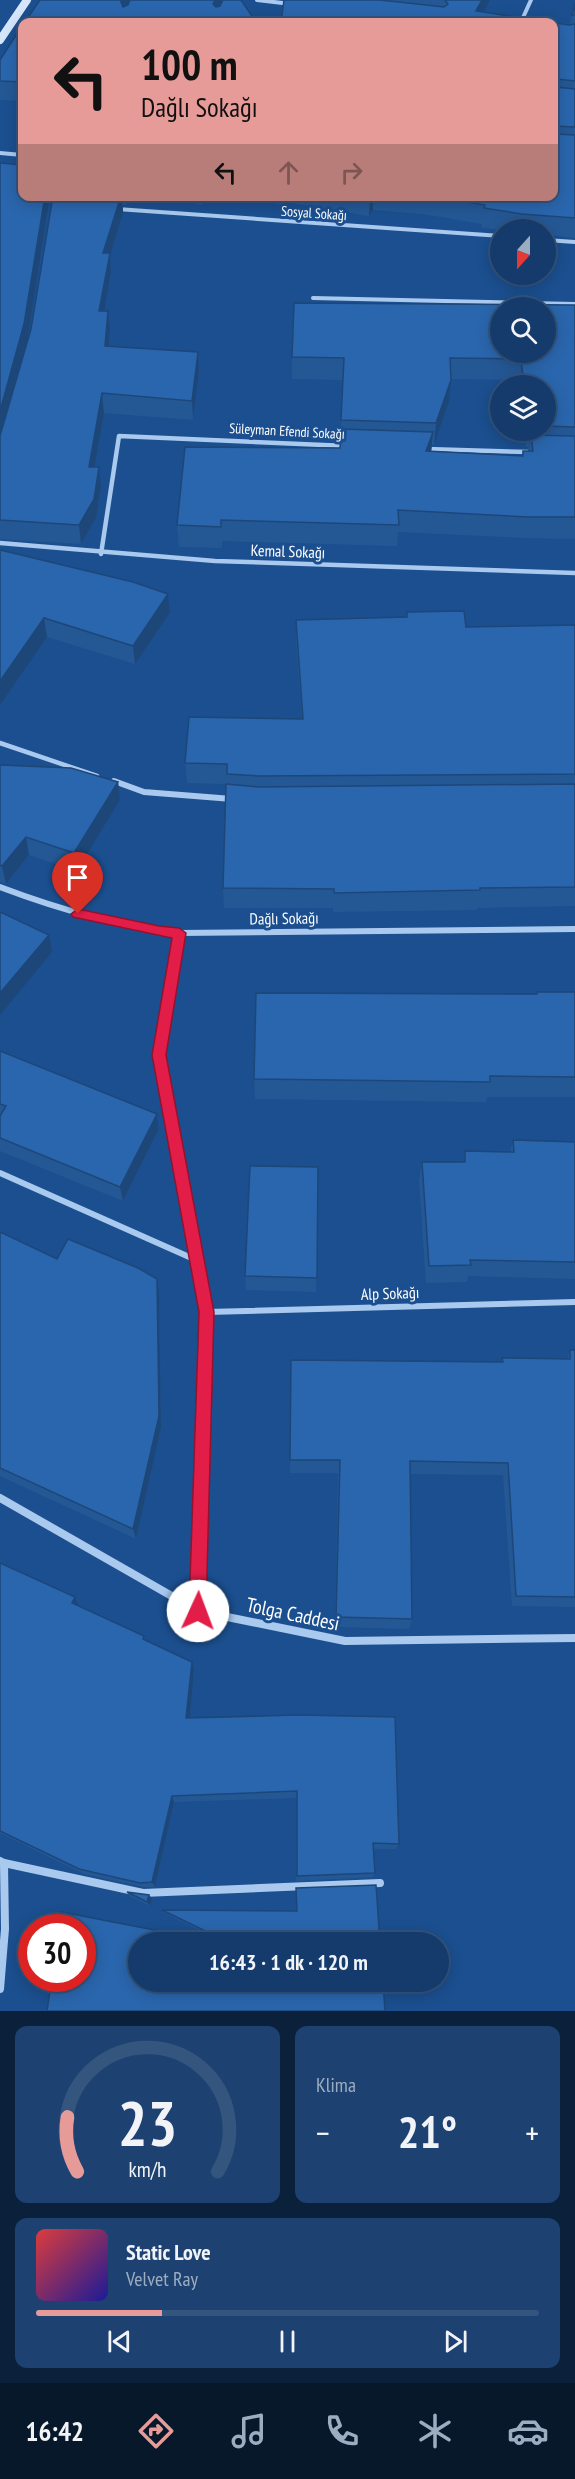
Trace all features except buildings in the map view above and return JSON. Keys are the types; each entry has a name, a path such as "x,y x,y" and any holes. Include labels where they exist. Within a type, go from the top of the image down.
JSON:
{"street":[{"path":"0,40 27,0"},
{"path":"257,0 292,4"},
{"path":"523,18 531,0"},
{"path":"0,153 18,155"},
{"name":"Sosyal Sokağı","path":"107,208 490,235"},
{"path":"556,241 575,242"},
{"path":"313,298 575,304"},
{"name":"Süleyman Efendi Sokağı","path":"101,554 119,436 354,446"},
{"path":"424,449 540,452"},
{"name":"Kemal Sokağı","path":"0,543 101,554 280,565 575,573"},
{"path":"0,743 100,777"},
{"path":"111,781 144,792 236,800"},
{"name":"Dağlı Sokağı","path":"0,887 58,909 159,931 179,933 575,929"},
{"path":"179,933 159,1055 207,1312 198,1611"},
{"path":"0,1173 196,1260"},
{"name":"Alp Sokağı","path":"207,1312 575,1302"},
{"name":"Tolga Caddesi","path":"0,1498 198,1611 345,1641 575,1638"},
{"path":"0,1989 4,1929 2,1862 143,1893 380,1883"}],"route":[{"path":"78,914 179,933 159,1055 207,1312 198,1611"}]}
